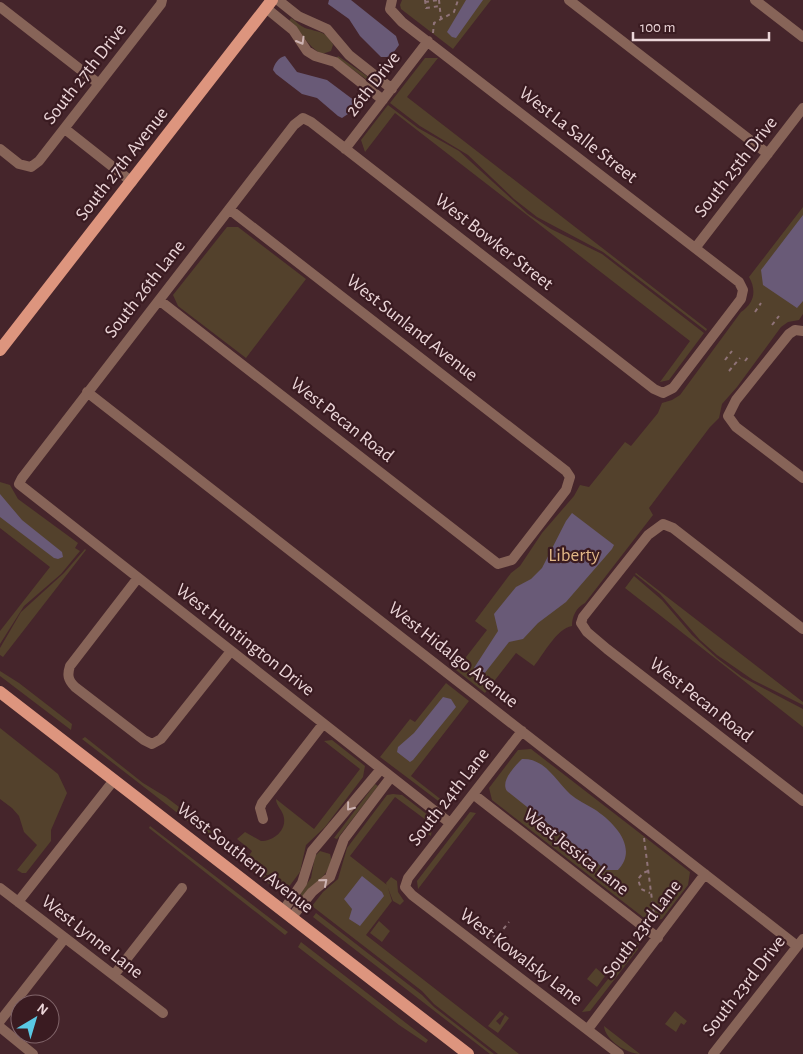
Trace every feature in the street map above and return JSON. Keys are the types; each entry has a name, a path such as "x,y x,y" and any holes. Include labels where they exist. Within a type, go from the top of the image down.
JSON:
{"main road":[{"name":"South 27th Avenue","path":"0,350 269,4"},
{"name":"West Southern Avenue","path":"0,692 468,1054"}],"street":[{"name":"South 27th Drive","path":"0,149 19,164 31,167 39,161 161,4 162,0"},
{"path":"278,0 298,16 326,29 349,55 392,89"},
{"path":"569,0 768,154"},
{"path":"755,0 803,37"},
{"path":"269,4 294,30 307,51 315,56 334,62 383,100"},
{"name":"West La Salle Street","path":"391,5 402,22 431,38 736,279 743,290"},
{"path":"0,7 99,84"},
{"name":"26th Drive","path":"345,149 431,38"},
{"name":"South 25th Drive","path":"696,247 803,108"},
{"name":"West Bowker Street","path":"303,118 663,393 673,388 739,302 743,290"},
{"name":"South 26th Lane","path":"19,484 294,125 303,118"},
{"path":"65,129 132,182"},
{"name":"West Sunland Avenue","path":"230,209 561,466 570,477 566,490 512,560 506,564"},
{"name":"West Pecan Road","path":"159,300 498,564 506,564"},
{"path":"802,330 789,334 736,400 728,416 736,427 803,478"},
{"name":"West Hidalgo Avenue","path":"88,392 705,874 800,942"},
{"name":"West Huntington Drive","path":"19,484 137,579 450,823"},
{"name":"West Pecan Road","path":"803,629 673,528 663,524 648,535 583,617 581,623 587,632 803,801"},
{"path":"137,579 70,666 68,680 152,744 161,739 231,651"},
{"path":"263,819 260,808 262,803 323,724"},
{"name":"South 24th Lane","path":"404,886 522,730"},
{"path":"287,914 302,883 312,851 381,769"},
{"path":"287,914 332,873 338,851 345,836 391,777"},
{"path":"18,902 114,780"},
{"name":"West Jessica Lane","path":"473,794 658,938"},
{"path":"323,840 338,851"},
{"name":"South 23rd Lane","path":"588,1030 705,874"},
{"name":"West Kowalsky Lane","path":"404,886 411,894 619,1054"},
{"name":"West Lynne Lane","path":"0,888 163,1013"},
{"path":"114,975 182,888"},
{"path":"0,1021 65,938"},
{"name":"South 23rd Drive","path":"713,1054 800,942"},
{"path":"0,1027 33,1054"}],"path":[{"path":"440,6 426,8 425,1 439,0 440,6 442,19"},
{"path":"431,38 434,23 454,12 458,0"},
{"path":"431,1 432,7"},
{"path":"755,312 761,303"},
{"path":"772,325 779,316"},
{"path":"725,360 732,351"},
{"path":"745,361 748,357"},
{"path":"729,371 740,358"},
{"path":"643,834 655,923"},
{"path":"648,870 639,876 638,884 642,891 651,893"},
{"path":"488,932 496,938 509,922"}],"green space":[{"path":"402,0 491,0 453,49 401,9"},
{"path":"291,18 303,27 328,37 333,45 331,51 322,54 317,51 289,21"},
{"path":"338,56 374,81 374,85 337,58"},
{"path":"425,58 438,58 407,97 707,329 706,331 603,252 537,217 514,199 468,155 420,126 390,103"},
{"path":"388,105 418,128 459,151 528,214 551,229 602,254 704,333 669,380 660,382 690,341 395,113 365,152 361,140"},
{"name":"Liberty","path":"803,207 803,314 799,320 788,322 781,327 737,387 722,404 719,418 710,427 649,508 653,515 585,603 577,610 572,626 566,628 556,637 534,666 516,653 485,693 456,670 487,630 475,621 511,573 520,566 542,533 574,496 580,485 589,487 625,442 631,446 658,413 662,403 680,395 741,312 749,305 753,296 753,287 749,277"},
{"path":"227,227 238,227 306,279 246,358 178,306 173,295"},
{"path":"0,482 10,485 18,499 78,543 75,548 80,551 61,574 24,606 0,644 0,631 50,567 0,528"},
{"path":"85,549 3,657 0,655 0,648 21,612 64,573"},
{"path":"636,573 803,702 803,705 753,680 717,655 700,640 660,594"},
{"path":"634,576 662,600 692,635 717,658 742,677 803,709 803,727 625,588"},
{"path":"0,671 19,683 72,724 71,730 0,676"},
{"path":"446,683 469,701 411,776 448,805 445,806 380,757 410,719 415,722"},
{"path":"0,728 58,774 67,793 51,830 51,841 26,873 17,870 37,845 24,832 19,816 0,799"},
{"path":"85,737 143,783 166,797 234,849 279,887 277,890 82,739"},
{"path":"332,740 365,766 363,777 325,827 306,845 300,872 288,888 281,886 247,859 252,851 237,839 245,832 261,841 266,841 281,831 284,818 276,799 314,829 360,769 324,741"},
{"path":"531,749 690,872 688,885 662,919 648,921 492,800 489,788 518,750"},
{"path":"375,784 378,786 337,839 334,838"},
{"path":"387,795 402,795 433,819 432,829 425,823 426,820 395,797 350,856 387,885 392,901 366,935 519,1054 498,1054 434,1004 422,991 312,906 323,892 338,879 347,848"},
{"path":"470,812 476,813 418,889 417,881"},
{"path":"150,826 288,932 285,935 149,828"},
{"path":"320,851 330,854 330,866 322,877 301,896 301,892 311,878 315,856"},
{"path":"391,877 397,881 398,892 404,901 400,905 393,901 386,883"},
{"path":"316,913 422,995 434,1007 494,1054 490,1054 313,917"},
{"path":"379,921 390,931 382,942 370,933"},
{"path":"639,940 638,949 590,1011 582,1012"},
{"path":"301,942 428,1040 426,1043 399,1025 298,947"},
{"path":"596,968 605,976 597,987 587,979"},
{"path":"500,1011 504,1014 496,1021 500,1025 505,1015 509,1018 498,1033 488,1026"},
{"path":"675,1011 687,1021 684,1025 681,1023 676,1032 665,1024"},
{"path":"604,1026 640,1054 629,1052 612,1041"}],"shaded area":[{"path":"329,0 351,0 396,36 399,45 390,57 381,57 360,36 349,19 328,4"},
{"path":"466,0 483,0 456,38 452,37 447,32"},
{"path":"285,56 297,72 327,80 355,101 348,114 342,118 338,116 317,98 302,94 276,74 273,70 274,65"},
{"path":"803,215 803,301 797,308 763,285 761,270"},
{"path":"0,494 22,520 62,552 63,557 54,558 0,517"},
{"path":"572,513 614,545 612,549 566,602 538,623 523,639 509,642 484,674 479,673 474,668 498,631 494,614 516,587 531,579 542,568"},
{"path":"443,697 451,699 456,707 410,762 397,752 398,747 414,733"},
{"path":"522,759 537,762 544,766 570,794 602,814 616,828 625,844 626,853 624,862 618,870 606,870 507,791 505,783 507,778"},
{"path":"362,876 382,892 384,896 360,926 349,919 352,909 344,899"}]}
